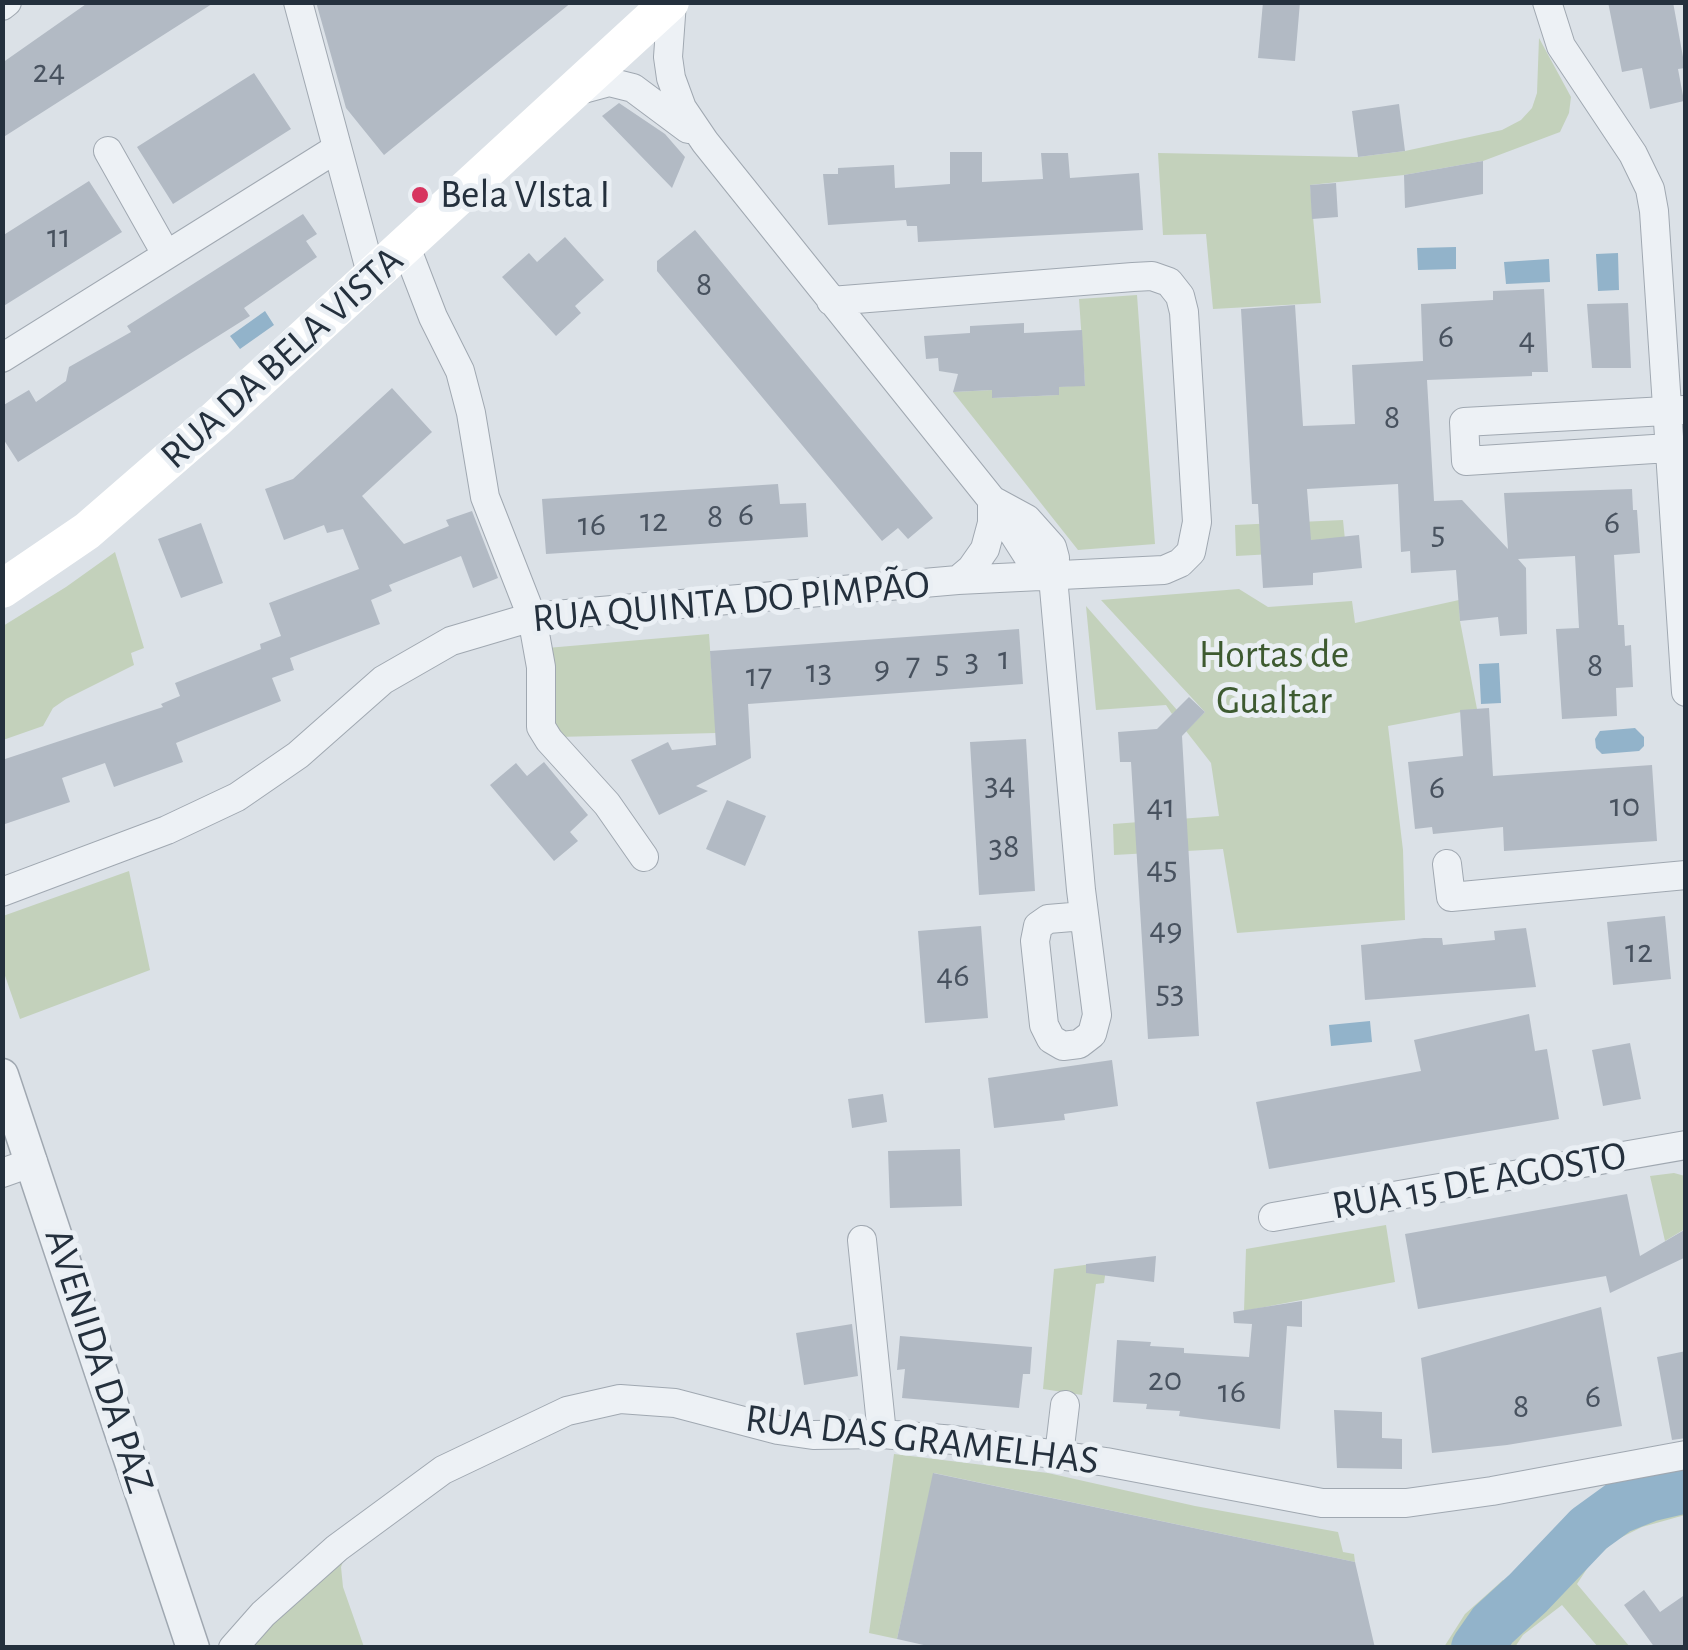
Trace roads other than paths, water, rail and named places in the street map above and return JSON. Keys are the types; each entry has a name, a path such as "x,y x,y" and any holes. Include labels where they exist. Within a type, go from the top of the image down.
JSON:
{"main road":[{"name":"RUA DA BELA VISTA","path":"7,582 87,531 215,420 671,2"}],"street":[{"path":"298,2 372,277"},
{"path":"671,2 671,78 682,108 705,142 992,500 1029,558 1053,577 1084,916"},
{"path":"1547,2 1560,46 1633,154 1650,189 1676,410 1669,448 1686,692"},
{"path":"567,96 608,82 633,88 705,142"},
{"path":"2,358 336,148"},
{"path":"108,151 166,254"},
{"path":"406,247 460,371 472,413 485,497 532,617 541,666 541,727 548,740 607,804 644,858"},
{"name":"RUA QUINTA DO PIMPÃO","path":"2,892 167,830 236,797 298,754 383,680 451,641 532,617 958,580 1164,570 1180,563 1191,552 1197,522 1184,312 1180,296 1169,282 1152,276 1133,276 831,301"},
{"path":"1669,448 1466,461 1464,422 1676,410"},
{"path":"958,580 984,549 992,524 992,500"},
{"path":"1447,864 1450,897 1686,875"},
{"name":"AVENIDA DA PAZ","path":"2,1076 18,1168 193,1648"},
{"name":"RUA 15 DE AGOSTO","path":"1273,1217 1686,1145"},
{"path":"862,1240 882,1434"},
{"name":"RUA DAS GRAMELHAS","path":"232,1648 263,1614 337,1548 398,1500 473,1453 567,1411 620,1399 645,1399 813,1435 882,1434 1059,1455 1284,1498 1363,1505 1492,1491 1686,1455"},
{"path":"1059,1455 1065,1405"}],"water":[{"path":"1456,247 1456,269 1418,270 1417,248"},
{"path":"1618,253 1619,290 1598,291 1596,254"},
{"path":"1549,259 1550,282 1506,284 1504,262"},
{"path":"265,311 274,325 240,349 230,336"},
{"path":"1499,663 1501,703 1481,704 1479,664"},
{"path":"1635,728 1644,737 1644,746 1639,751 1602,754 1596,748 1595,739 1600,731"},
{"path":"1370,1021 1372,1042 1331,1046 1329,1025"}],"waterway":[{"path":"1477,1648 1493,1625 1589,1529 1618,1508 1686,1487"}],"place":[{"name":"Bela VIsta I","path":"420,195"}],"park label":[{"name":"Hortas de Gualtar","path":"1274,678"}]}
